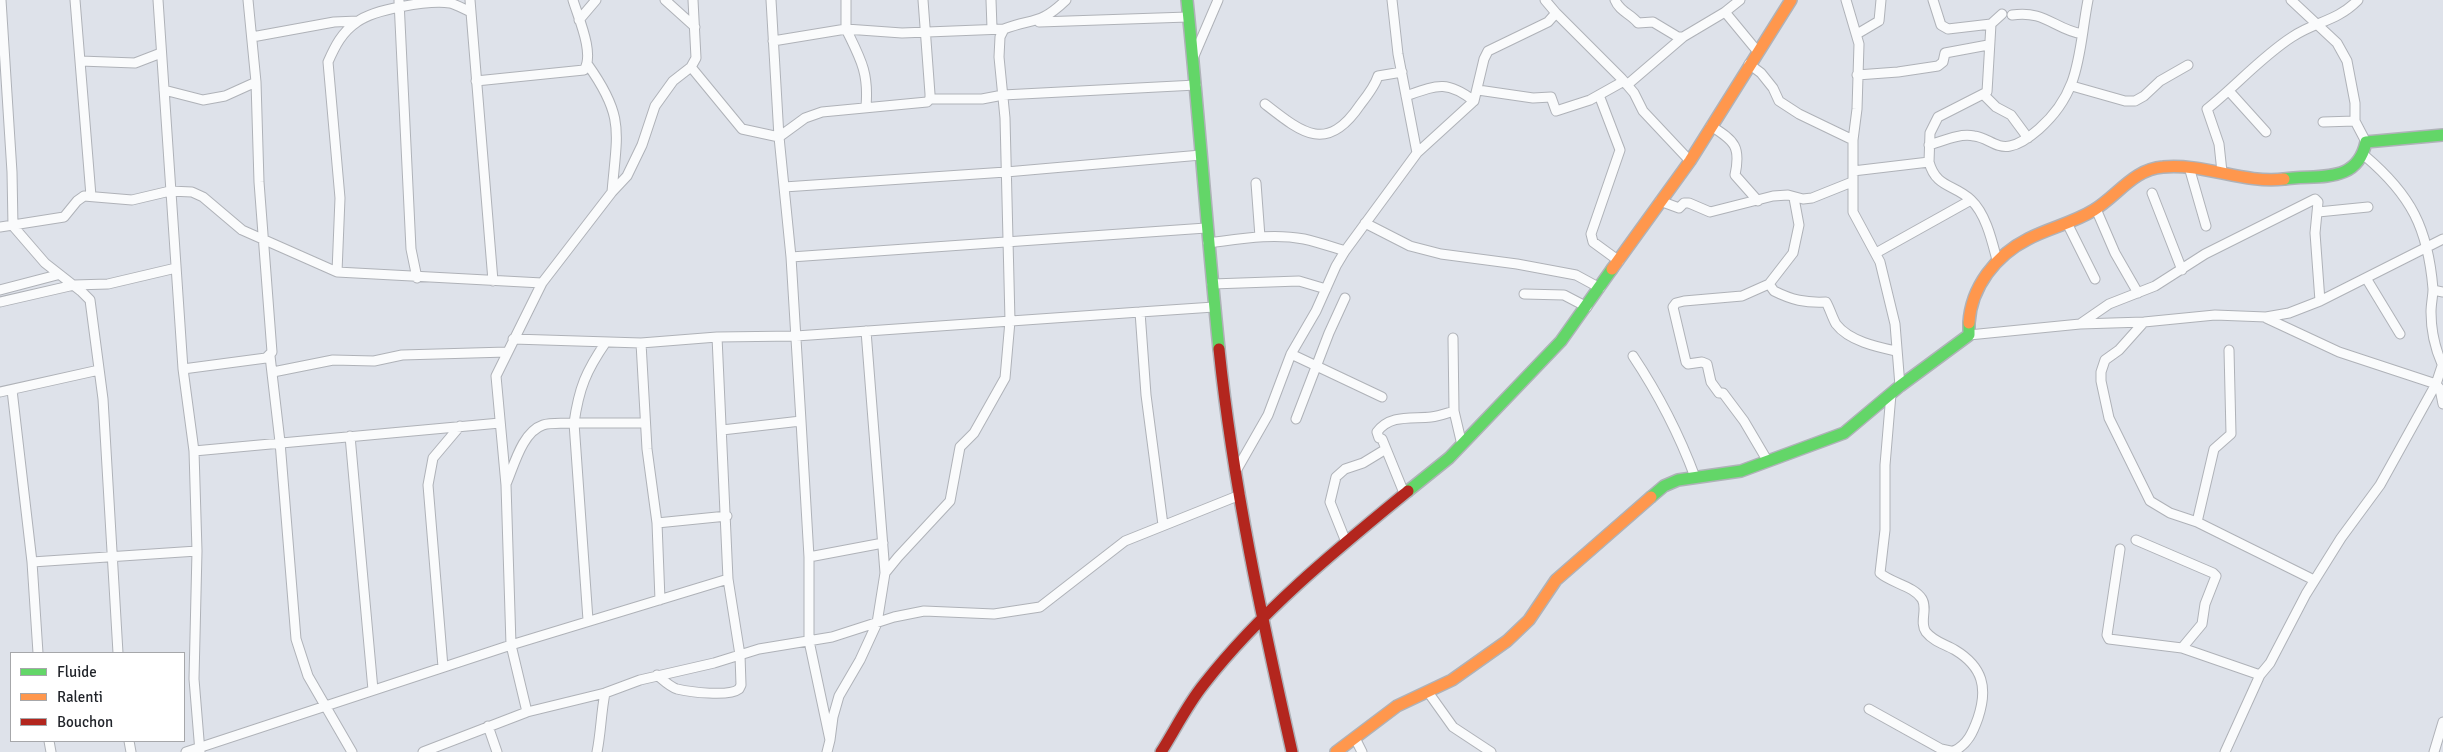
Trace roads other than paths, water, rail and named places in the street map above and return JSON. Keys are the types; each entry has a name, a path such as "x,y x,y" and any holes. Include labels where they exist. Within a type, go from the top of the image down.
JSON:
{"street":[{"path":"1,0 12,172 12,226 57,274 74,285 90,300 103,400 118,652"},
{"path":"75,0 91,196"},
{"path":"158,0 182,369 194,451 196,551 194,680 200,750"},
{"path":"248,0 256,82 263,239 271,321 270,356 280,442 296,639 308,676 352,752"},
{"path":"470,0 493,281"},
{"path":"573,0 585,36 588,65 605,88 616,116 618,131 612,192"},
{"path":"579,20 596,0"},
{"path":"665,0 694,27"},
{"path":"527,712 511,644 506,485 496,376 513,338 542,283 612,192 628,176 655,106 674,81 691,67 696,58 693,0"},
{"path":"771,0 778,138 791,257 796,336 809,558 809,641 830,740"},
{"path":"846,0 846,29 864,68 867,85 866,106"},
{"path":"923,0 930,99"},
{"path":"990,0 992,28"},
{"path":"1036,22 1051,14 1066,0"},
{"path":"1187,0 1196,85 1206,228 1225,407 1262,619 1292,752"},
{"path":"1193,58 1218,0"},
{"path":"1392,0 1402,72 1417,153"},
{"path":"1545,0 1625,83 1644,111 1690,161"},
{"path":"1615,0 1619,9 1630,14 1638,23 1654,22 1678,37 1683,37"},
{"path":"1478,90 1533,98 1550,97 1555,111 1577,105 1625,83 1683,37 1725,12 1740,0"},
{"path":"1846,0 1857,34 1857,110 1853,140 1852,182 1854,212 1876,253 1895,324 1896,390 1884,492 1885,530 1880,572 1913,591 1922,599 1924,608 1922,623 1926,632 1937,642 1955,650 1973,663 1979,672 1984,690 1982,707 1972,734 1963,747 1954,752 1941,749 1869,709"},
{"path":"1857,34 1879,21 1881,0"},
{"path":"1933,0 1941,25 1948,29 1991,24 2002,14"},
{"path":"1929,146 1966,136 1986,139 1997,146 2010,146 2028,138 2051,118 2072,86 2088,0"},
{"path":"1969,335 1968,322 1973,298 1997,260 2027,240 2068,226 2096,209 2146,170 2189,167 2274,180 2310,176 2333,177 2347,172 2365,156 2366,142 2355,121 2355,103 2346,61 2337,43 2318,23 2291,0"},
{"path":"2222,172 2219,144 2207,109 2292,37 2318,23 2336,19 2358,0"},
{"path":"1161,752 1203,685 1262,619 1346,542 1404,493 1427,477 1462,445 1561,341 1690,161 1787,2"},
{"path":"252,37 334,22 358,21 399,3 444,3 471,12"},
{"path":"399,3 411,249 417,278"},
{"path":"1725,12 1758,52"},
{"path":"1236,472 1268,415 1291,354 1316,311 1345,250 1417,153 1474,101 1484,59 1488,51 1548,22 1556,13"},
{"path":"2012,14 2036,15 2073,32 2082,34"},
{"path":"773,41 846,29 882,32 1004,29 1036,22 1188,18"},
{"path":"337,272 340,198 328,62 336,44 358,21"},
{"path":"1991,24 1988,45 1989,87 1984,95 1938,118 1932,128 1929,162 1939,181 1971,200 1987,226 1997,260"},
{"path":"885,573 950,501 960,447 974,432 1005,378 1010,321 1003,95 999,57 1000,37 1004,29"},
{"path":"1857,74 1938,66 1943,62 1945,53 1988,45"},
{"path":"80,61 135,63 161,53"},
{"path":"1749,64 1773,88 1779,101 1799,114 1853,140"},
{"path":"476,81 574,72 584,70 588,65"},
{"path":"2072,86 2125,101 2135,101 2144,96 2160,81 2188,65"},
{"path":"691,67 742,130 778,138 805,118 822,112 866,106 922,103 930,99 982,99 1003,95 1196,85"},
{"path":"1265,104 1301,130 1318,134 1329,133 1344,127 1375,85 1378,76 1402,72"},
{"path":"164,90 203,100 225,96 256,82"},
{"path":"1406,96 1437,85 1451,86 1474,101"},
{"path":"2229,91 2266,132"},
{"path":"1599,95 1620,150 1591,234 1593,242 1619,261"},
{"path":"1984,95 1996,107 2011,115 2028,138"},
{"path":"2323,122 2355,121"},
{"path":"1711,126 1733,143 1739,163 1735,175 1758,201"},
{"path":"2366,142 2443,135"},
{"path":"784,187 1006,172 1201,155"},
{"path":"2365,156 2398,187 2420,225 2427,246 2433,290 2431,311 2433,336 2443,364 2440,384 2443,404"},
{"path":"1853,171 1929,162"},
{"path":"2189,167 2206,226"},
{"path":"1256,182 1260,237"},
{"path":"1660,201 1679,208 1684,203 1689,203 1710,212 1783,195 1794,198 1812,198 1852,182"},
{"path":"0,227 64,217 77,201 84,196 132,200 170,191 192,192 203,197 242,230 337,272 417,278 542,283"},
{"path":"2152,193 2182,270"},
{"path":"1767,460 1740,415 1724,394 1718,393 1712,385 1707,364 1702,362 1688,364 1686,362 1673,313 1676,303 1742,296 1769,284 1793,253 1799,225 1794,198"},
{"path":"2080,324 2109,304 2138,293 2182,270 2206,254 2315,199 2318,202 2315,233 2320,301"},
{"path":"1876,253 1971,200"},
{"path":"2318,212 2368,207"},
{"path":"2096,209 2115,253 2138,293"},
{"path":"1365,223 1410,246 1441,254 1518,264 1576,275 1600,288"},
{"path":"2068,226 2095,280"},
{"path":"791,257 1206,228"},
{"path":"1208,243 1260,237 1306,239 1345,250"},
{"path":"1336,752 1397,706 1452,680 1508,641 1529,620 1556,580 1652,494 1678,480 1738,472 1844,433 1896,390 1969,335 2080,324 2144,322 2215,315 2266,317 2289,313 2320,301 2443,238"},
{"path":"0,302 74,285 108,284 176,268"},
{"path":"0,290 57,274"},
{"path":"2366,278 2400,334"},
{"path":"1212,284 1299,281 1326,289"},
{"path":"1769,284 1774,291 1793,297 1802,303 1826,302 1835,322 1842,330 1868,344 1896,352"},
{"path":"2433,290 2443,292"},
{"path":"1524,294 1564,295 1587,307"},
{"path":"1296,419 1316,365 1345,298"},
{"path":"513,338 641,343 716,338 796,336 1214,307"},
{"path":"1140,312 1146,395 1163,525"},
{"path":"2266,317 2339,352 2440,384"},
{"path":"2144,322 2119,350 2105,360 2101,372 2101,381 2108,418 2150,501 2170,513 2197,522 2314,580"},
{"path":"827,752 839,696 860,660 877,622 885,573 866,331"},
{"path":"657,675 675,689 713,694 732,694 740,689 740,655 728,579 727,516 716,338"},
{"path":"1453,338 1454,411 1462,445"},
{"path":"588,620 574,423 578,393 594,359 606,342"},
{"path":"641,343 645,424 657,523 660,600"},
{"path":"2197,522 2214,449 2231,434 2229,350"},
{"path":"273,372 333,360 374,361 402,355 507,352"},
{"path":"1291,354 1382,397"},
{"path":"182,369 230,364 270,356"},
{"path":"1633,356 1660,399 1679,436 1695,477"},
{"path":"0,392 99,370"},
{"path":"2225,752 2260,675 2270,663 2314,580 2360,509 2380,485 2440,384"},
{"path":"12,390 32,562 38,652"},
{"path":"1404,493 1377,432 1390,421 1409,417 1431,417 1454,411"},
{"path":"722,430 801,421"},
{"path":"194,451 500,423"},
{"path":"506,485 522,448 534,429 544,424 645,424"},
{"path":"443,667 428,485 433,458 460,426"},
{"path":"350,436 373,690"},
{"path":"1346,542 1330,502 1336,477 1345,469 1363,463 1386,449"},
{"path":"423,752 527,712 605,693 657,675 714,663 759,648 832,638 877,622 924,611 994,614 1040,607 1124,541 1240,495"},
{"path":"657,523 727,516"},
{"path":"2136,540 2187,561 2216,576 2205,604 2202,624 2182,648"},
{"path":"809,558 883,544"},
{"path":"2120,549 2107,635 2109,639 2182,648 2260,675"},
{"path":"32,562 196,551"},
{"path":"186,752 200,750 511,644 728,579"},
{"path":"1428,692 1453,727 1491,752"},
{"path":"597,752 600,717 605,693"},
{"path":"2434,752 2443,722"},
{"path":"488,726 497,752"},
{"path":"1354,738 1362,752"}]}
